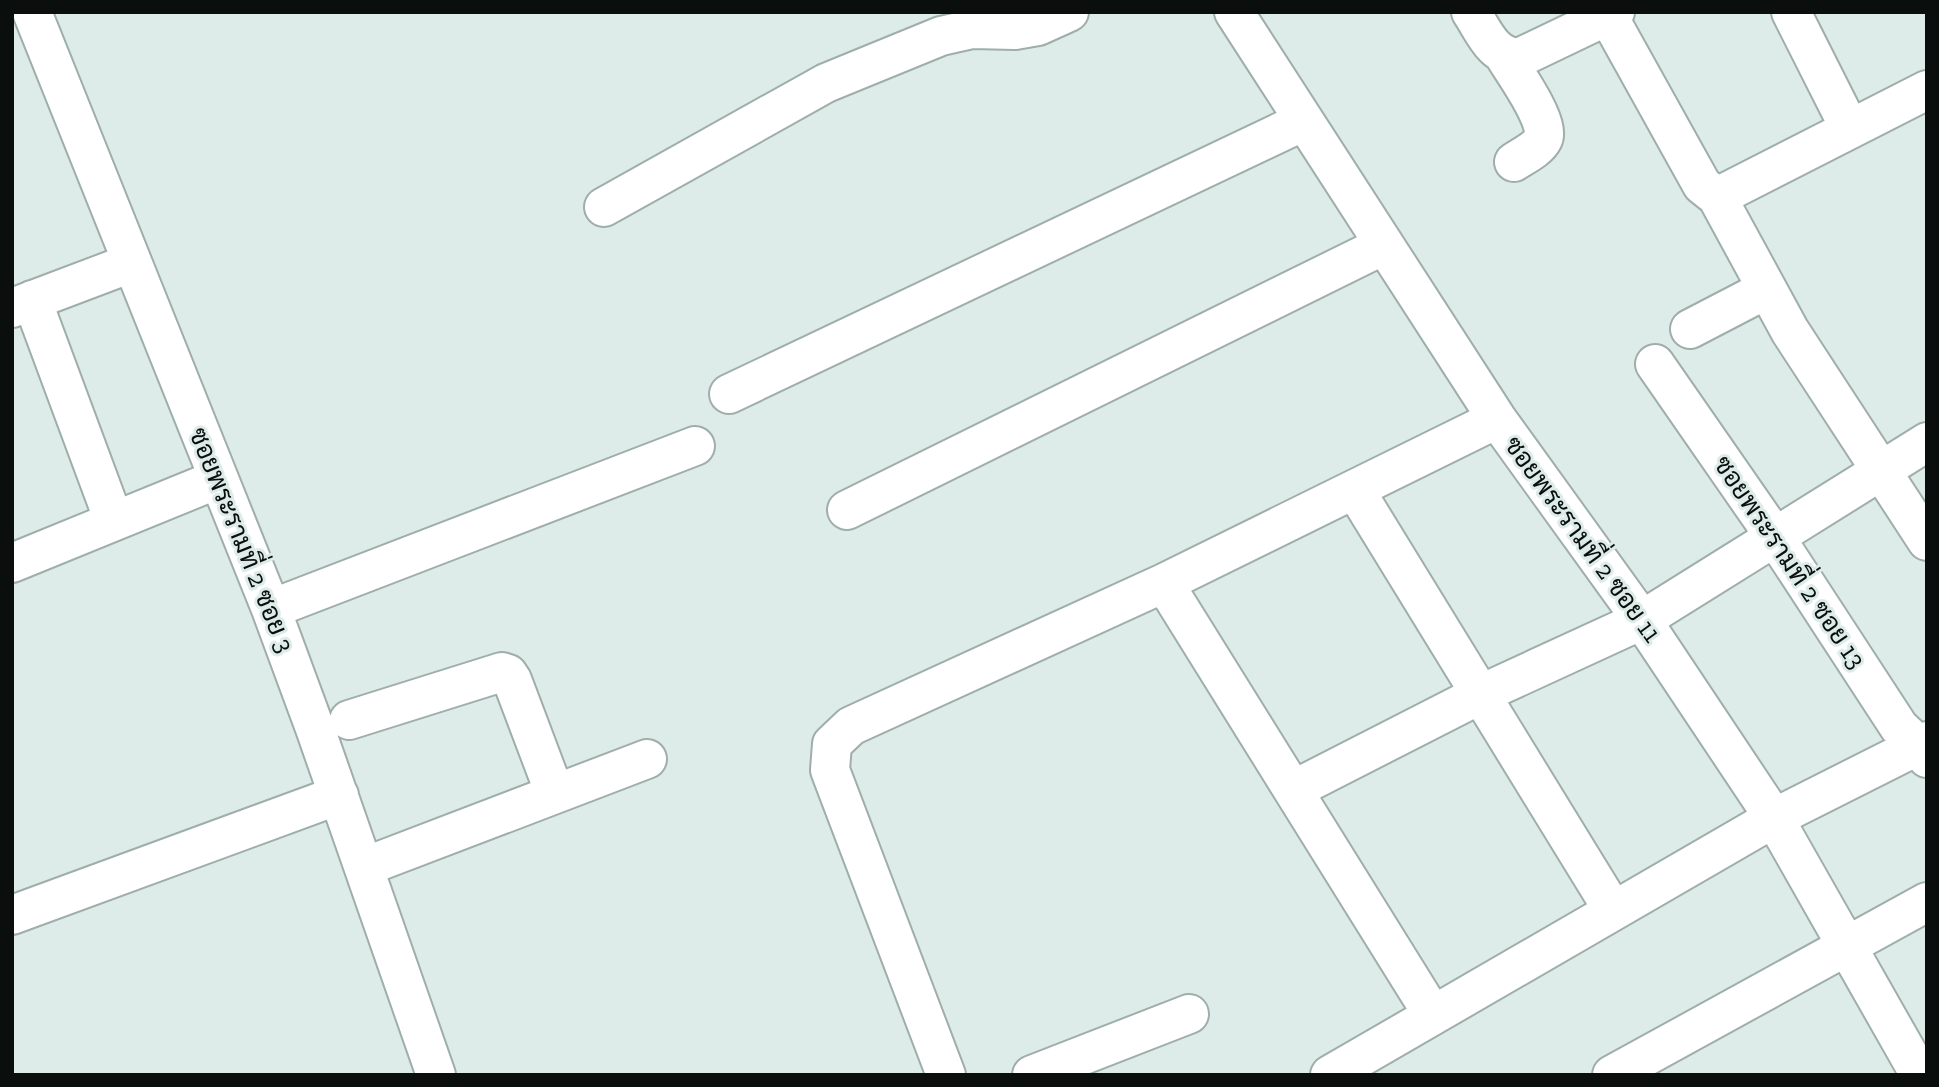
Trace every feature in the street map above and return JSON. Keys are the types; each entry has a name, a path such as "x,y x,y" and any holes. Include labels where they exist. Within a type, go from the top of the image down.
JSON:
{"street":[{"name":"ซอยพระรามที่ 2 ซอย 3","path":"32,12 271,608 436,1075"},
{"path":"604,206 826,83 941,36 972,29 1015,30 1038,26 1069,12"},
{"name":"ซอยพระรามที่ 2 ซอย 11","path":"1234,12 1497,419 1642,620 1774,818 1917,1071"},
{"path":"1471,12 1493,46 1505,57 1539,114 1546,133 1542,143 1514,162"},
{"path":"1791,12 1850,129"},
{"path":"1505,57 1519,58 1611,14 1702,185 1717,197 1790,331 1927,541"},
{"path":"1717,197 1927,90"},
{"path":"729,394 1304,121"},
{"path":"847,510 1384,245"},
{"path":"114,521 22,304 131,263"},
{"path":"1690,330 1767,289"},
{"name":"ซอยพระรามที่ 2 ซอย 13","path":"1655,364 1775,537 1899,727 1924,748"},
{"path":"946,1075 830,770 832,744 851,726 1164,583 1497,419"},
{"path":"1293,790 1481,694 1642,620 1927,442"},
{"path":"271,608 695,446"},
{"path":"12,563 218,478"},
{"path":"1355,490 1613,910"},
{"path":"1164,583 1433,1015"},
{"path":"349,720 502,672 508,674 555,793"},
{"path":"1330,1075 1774,818 1924,748"},
{"path":"364,867 647,759"},
{"path":"12,915 339,795"},
{"path":"1612,1075 1927,902"},
{"path":"1032,1075 1189,1014"}]}
